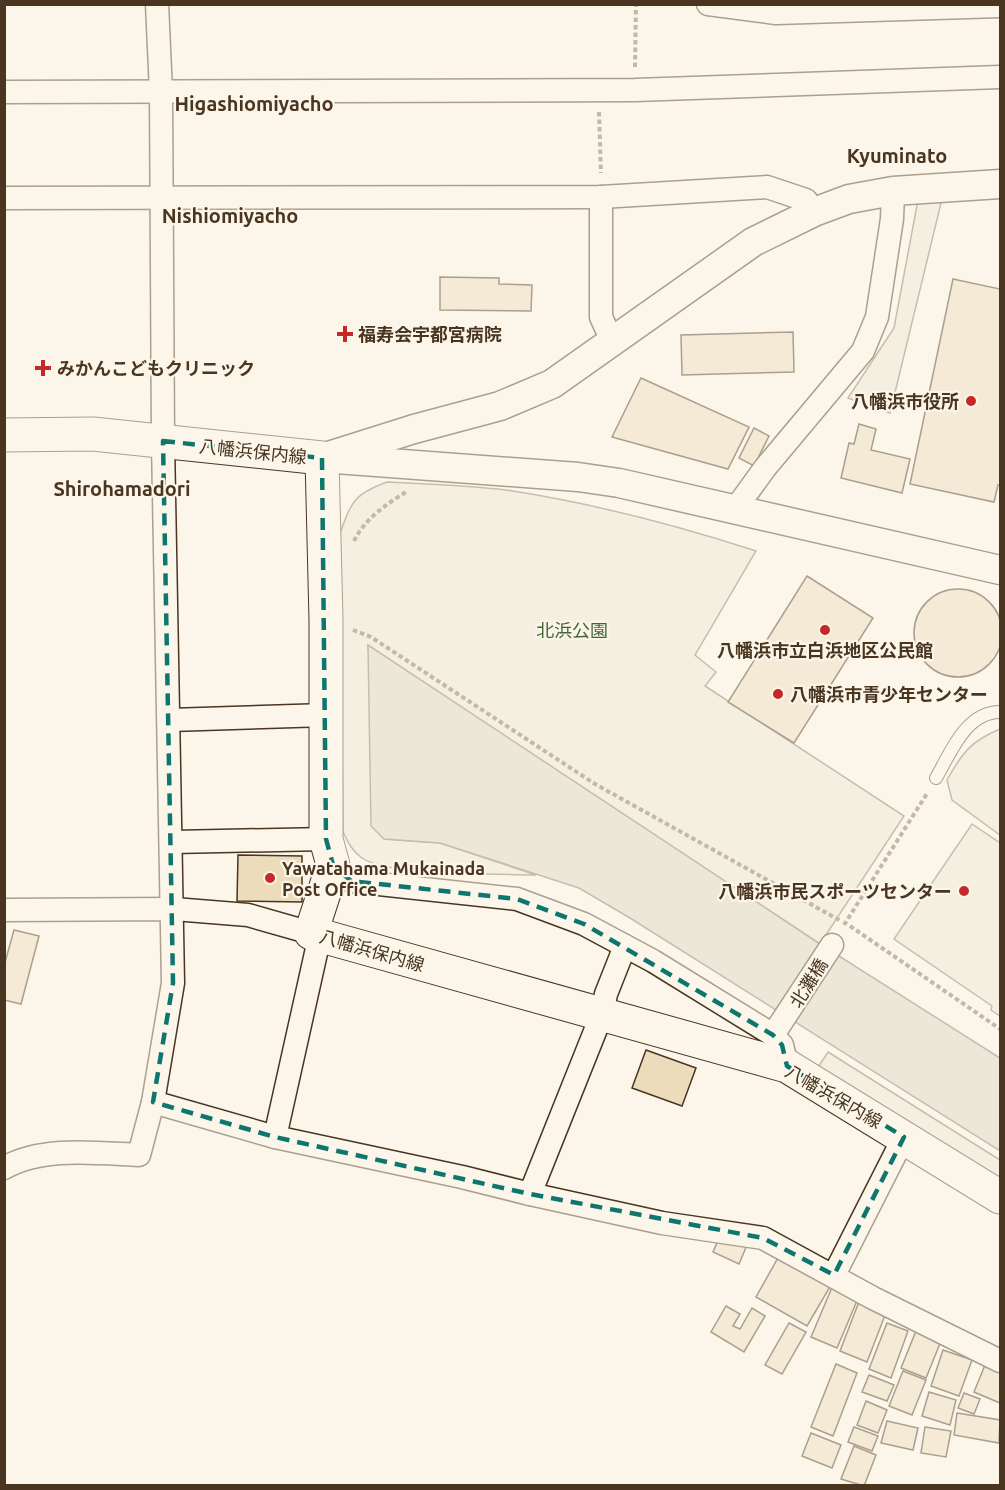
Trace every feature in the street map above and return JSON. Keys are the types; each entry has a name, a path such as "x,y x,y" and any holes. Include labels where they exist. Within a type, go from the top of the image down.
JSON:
{"main road":[{"name":"八幡浜保内線","path":"4,435 93,434 322,458 329,852 315,934 788,1066 1000,1197"}],"street":[{"path":"4,1168 22,1158 87,1153 139,1155 153,1102 173,983 174,909 163,441 161,92 157,4"},
{"path":"708,4 776,13 1000,6"},
{"path":"4,92 635,90 1000,77"},
{"path":"322,458 414,429 500,406 552,384 753,242 814,212 849,199 893,191 1000,184"},
{"path":"4,198 601,196 767,187 806,200 814,212"},
{"path":"736,508 765,468 863,351 877,317 892,219 893,191"},
{"path":"601,196 602,317 612,342"},
{"path":"322,458 578,477 662,491 1000,570"},
{"path":"170,720 326,715"},
{"path":"172,842 329,852 351,881 517,899 584,924 779,1028 788,1066"},
{"path":"4,910 174,909 248,915 315,934 275,1137"},
{"name":"北灘橋","path":"779,1028 832,945"},
{"path":"530,1194 602,1014 606,994 625,946"},
{"path":"153,1102 275,1137 530,1194 662,1223 763,1238 873,1298 1000,1360"},
{"path":"834,1275 904,1137"}],"lane":[{"path":"936,778 956,742 973,721 990,712 1000,712"}],"path":[{"path":"635,90 636,4"},
{"path":"599,90 601,196"},
{"path":"350,548 359,529 391,501 411,489"},
{"path":"326,620 371,637 595,784 845,923 1000,1029"},
{"path":"832,945 936,778"}],"highlighted area":[{"path":"163,441 322,458 326,839 333,865 351,881 517,899 584,924 773,1035 782,1045 787,1066 904,1137 834,1275 763,1238 530,1194 275,1137 153,1102 173,983"}],"green space":[{"path":"942,199 890,413 848,398 894,328 918,200"},
{"name":"北浜公園","path":"387,482 476,487 538,495 632,515 756,551 695,655 716,672 705,686 904,816 820,944 368,646 385,839 440,843 536,875 445,873 395,868 375,864 362,858 356,852 343,832 340,534 355,500 367,491"},
{"path":"1000,729 1000,835 952,800 947,780 974,743"},
{"name":"八幡浜市民スポーツセンター","path":"972,824 1000,843 1000,1016 991,1010 992,1006 894,939"},
{"path":"828,1052 1000,1160 1000,1181 817,1069"}],"shaded area":[{"path":"368,645 820,944 1000,1058 1000,1151 579,888 440,843 384,839 371,826"}],"building":[{"path":"440,277 499,278 499,284 532,285 531,311 440,310"},
{"path":"953,279 1000,289 1000,485 998,485 994,502 910,484"},
{"path":"793,332 794,372 682,375 681,335"},
{"path":"641,378 749,427 728,469 612,437"},
{"path":"859,424 876,429 871,450 910,459 902,493 841,478 849,443 854,444"},
{"path":"754,428 769,436 754,466 739,458"},
{"path":"807,576 873,618 794,743 728,702"},
{"path":"958,589 975,592 989,602 999,616 1002,633 999,650 989,664 975,674 958,677 941,674 927,664 917,650 914,633 917,616 927,602 941,592"},
{"path":"238,855 302,856 302,902 237,901"},
{"path":"14,930 39,936 21,1004 4,1000 4,966"},
{"path":"646,1050 696,1068 682,1106 632,1088"},
{"path":"721,1234 747,1245 739,1264 713,1252"},
{"path":"779,1256 831,1285 807,1326 756,1297"},
{"path":"833,1285 859,1296 837,1348 811,1337"},
{"path":"860,1299 887,1310 867,1362 840,1351"},
{"path":"726,1306 740,1314 733,1326 740,1329 752,1308 765,1316 744,1352 711,1332"},
{"path":"789,1323 806,1332 782,1374 765,1365"},
{"path":"887,1323 908,1331 891,1378 869,1369"},
{"path":"916,1331 941,1341 926,1378 901,1368"},
{"path":"943,1350 972,1360 959,1396 931,1386"},
{"path":"836,1364 857,1373 833,1436 811,1427"},
{"path":"985,1365 1000,1371 1000,1403 974,1392"},
{"path":"903,1371 926,1380 912,1415 889,1406"},
{"path":"869,1375 894,1385 887,1401 862,1392"},
{"path":"929,1392 956,1400 950,1425 922,1416"},
{"path":"964,1393 980,1399 974,1414 958,1408"},
{"path":"866,1401 887,1410 878,1433 857,1425"},
{"path":"957,1413 1000,1420 999,1443 954,1435"},
{"path":"887,1421 918,1428 913,1450 881,1443"},
{"path":"854,1427 878,1436 872,1451 848,1442"},
{"path":"925,1427 951,1431 946,1457 921,1453"},
{"path":"811,1433 841,1445 832,1468 802,1456"},
{"path":"854,1446 876,1455 864,1486 841,1479"}],"place":[{"name":"福寿会宇都宮病院","path":"345,334"},
{"name":"みかんこどもクリニック","path":"43,368"},
{"name":"八幡浜市役所","path":"971,401"},
{"name":"八幡浜市立白浜地区公民館","path":"825,630"},
{"name":"八幡浜市青少年センター","path":"778,694"},
{"name":"Yawatahama Mukainada Post Office","path":"270,878"},
{"name":"八幡浜市民スポーツセンター","path":"964,891"}],"district":[{"name":"Higashiomiyacho","path":"254,103"},
{"name":"Kyuminato","path":"897,155"},
{"name":"Nishiomiyacho","path":"230,215"},
{"name":"Shirohamadori","path":"122,488"}]}
